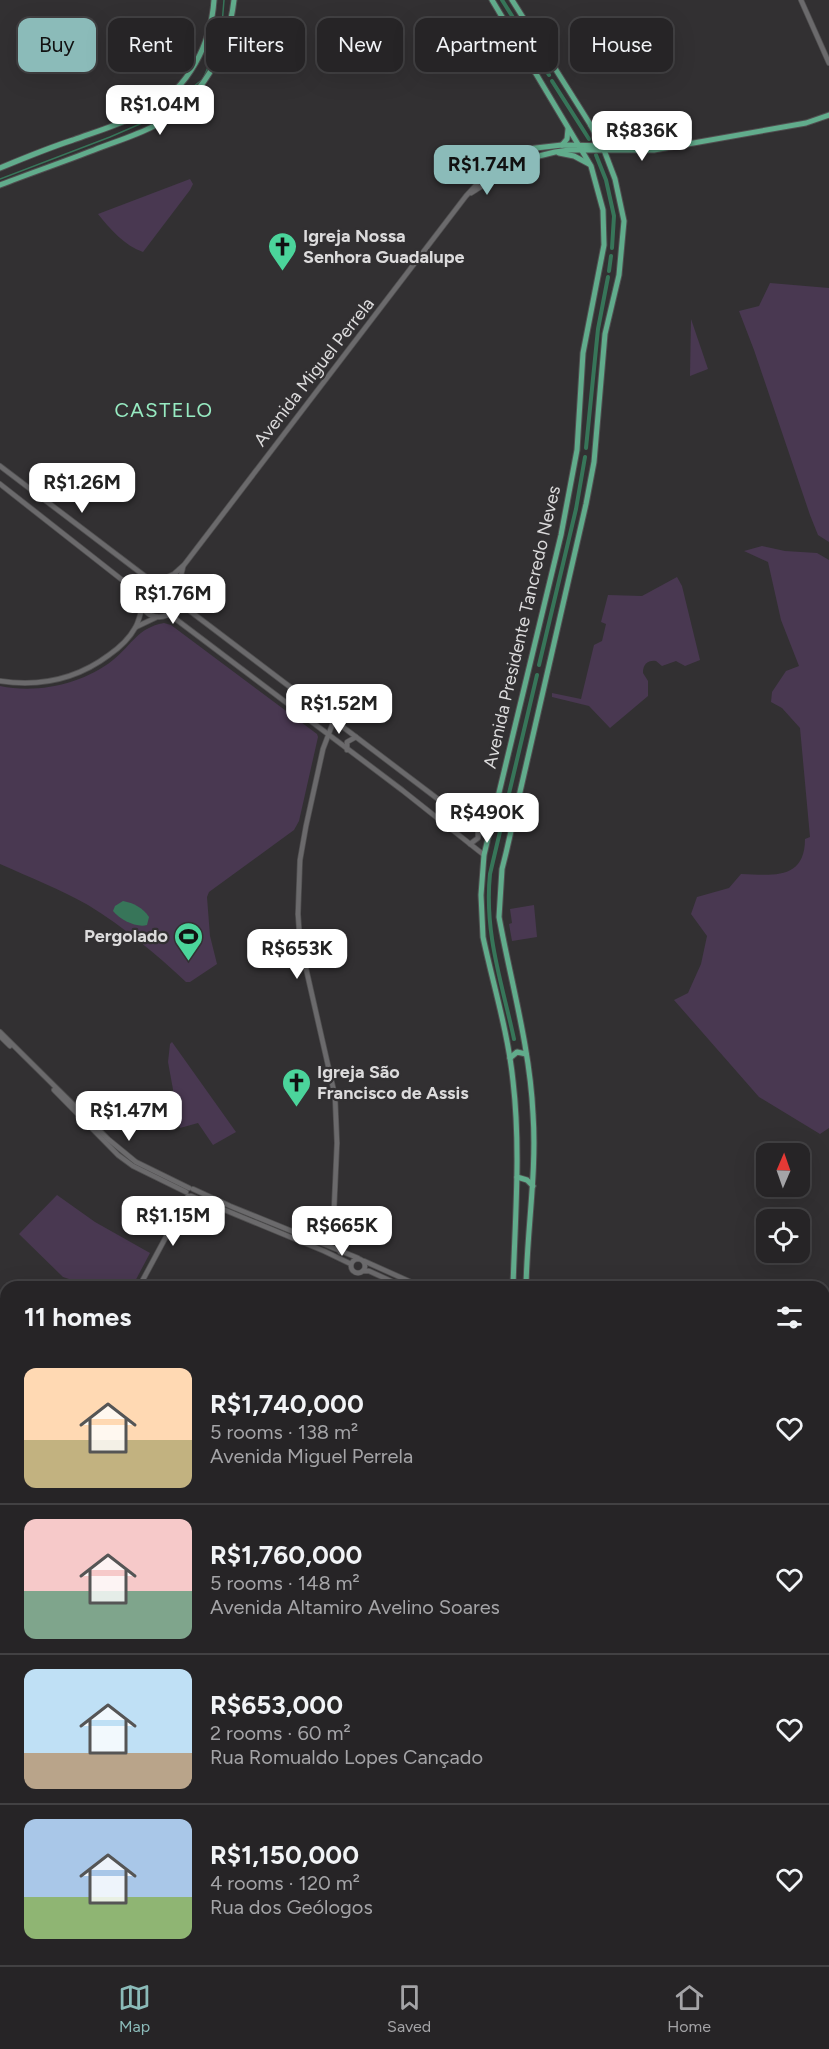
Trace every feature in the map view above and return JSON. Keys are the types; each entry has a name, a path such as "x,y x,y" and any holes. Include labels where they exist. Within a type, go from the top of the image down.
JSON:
{"main road":[{"path":"0,168 71,140 110,128 148,111 165,99 190,74 198,60 210,25 214,0"},
{"path":"0,185 144,131 186,104 202,86 217,60 234,0"},
{"name":"Avenida Presidente Tancredo Neves","path":"492,0 591,166 603,210 604,245 583,353 577,450 561,535 484,855 481,918 483,937 510,1058 515,1108 517,1177 513,1281"},
{"name":"Avenida Presidente Tancredo Neves","path":"512,0 603,148 615,179 624,221 619,274 605,334 594,462 506,853 500,894 499,917 526,1054 534,1116 533,1186 526,1281"},
{"path":"603,148 654,150 679,147 806,123 829,115"},
{"path":"562,145 568,135 567,124"},
{"path":"590,124 639,146"},
{"path":"581,148 562,145 527,149 499,163 492,164 489,171 496,177 527,159 581,148 679,147"},
{"path":"527,149 525,154 527,159"},
{"path":"607,157 609,153 616,150"},
{"path":"555,152 574,156 591,166"},
{"path":"499,163 503,167 502,174"},
{"path":"508,1048 518,1049 524,1043"},
{"path":"510,1058 517,1052 526,1054"},
{"path":"517,1177 527,1180 533,1186"}],"street":[{"path":"801,0 829,63"},
{"name":"Avenida Miguel Perrela","path":"163,579 174,574 184,565 466,196 489,171"},
{"name":"Avenida Miguel Perrela","path":"466,196 496,177"},
{"path":"0,466 150,580 163,579 171,583 177,591 178,602 169,614 136,627 113,652 76,675 24,684 1,681"},
{"path":"0,484 140,594 142,606 136,627"},
{"name":"Avenida Miguel Perrela","path":"177,591 184,565"},
{"path":"140,594 150,580"},
{"path":"178,602 488,837"},
{"path":"142,606 147,612 157,617"},
{"path":"169,614 484,855"},
{"path":"334,720 318,771 300,860 298,914 300,942 335,1096 337,1113 333,1232 340,1252"},
{"path":"348,750 347,742 356,737"},
{"path":"470,844 478,838 478,829"},
{"path":"0,1034 108,1139 136,1162 181,1184 190,1192"},
{"path":"0,1034 118,1155 133,1166 325,1249 351,1264 354,1272 369,1271 391,1281"},
{"path":"181,1184 187,1180"},
{"path":"142,1281 190,1192"},
{"path":"325,1249 333,1232"},
{"path":"325,1249 358,1258 409,1281"},
{"path":"351,1264 358,1258"},
{"path":"363,1271 366,1265 364,1261"}],"shaded area":[{"path":"190,179 193,184 190,190 143,252 124,241 98,214"},
{"path":"770,283 829,288 829,542 818,535 810,515 739,311 759,306"},
{"path":"691,319 708,369 690,376"},
{"path":"762,546 785,551 817,553 829,560 829,1128 820,1134 759,1097 674,1000 688,993 701,964 707,936 691,914 697,897 729,888 741,874 764,875 784,873 793,869 803,853 805,839 810,837 800,728 782,708 771,702 772,692 786,671 799,666 781,620 768,562 744,551"},
{"path":"677,577 682,586 700,660 685,666 676,661 662,666 656,661 646,663 643,673 648,681 648,696 610,728 589,706 552,697 552,693 581,699 594,645 602,641 606,624 601,622 608,595 642,596"},
{"path":"160,581 171,586 176,597 171,608 160,613 149,608 144,597 149,586"},
{"path":"164,623 171,625 318,737 299,821 294,830 209,892 207,897 210,936 217,964 190,982 186,982 139,941 88,905 0,864 0,686 45,688 74,681 113,660 147,629"},
{"path":"123,901 144,911 149,917 147,925 143,926 124,920 113,911 115,906"},
{"path":"534,905 537,937 512,941 509,924 512,923 510,909"},
{"path":"172,1042 236,1132 213,1145 198,1123 180,1128 168,1062"},
{"path":"57,1195 95,1222 150,1253 135,1281 75,1281 63,1277 19,1234"}],"waterway":[{"path":"0,179 140,124 164,110 203,79 221,37 224,0"},
{"path":"502,0 549,75"},
{"path":"552,81 589,139"},
{"path":"596,155 606,180 614,216 612,248"},
{"path":"609,271 611,256"},
{"path":"586,448 598,329 608,277"},
{"path":"539,665 576,509 585,457"},
{"path":"514,1039 492,937 490,874 537,675"}],"place":[{"name":"Igreja Nossa Senhora Guadalupe","path":"282,272"},
{"name":"Pergolado","path":"189,962"},
{"name":"Igreja São Francisco de Assis","path":"296,1108"}],"district":[{"name":"CASTELO","path":"164,410"}]}
